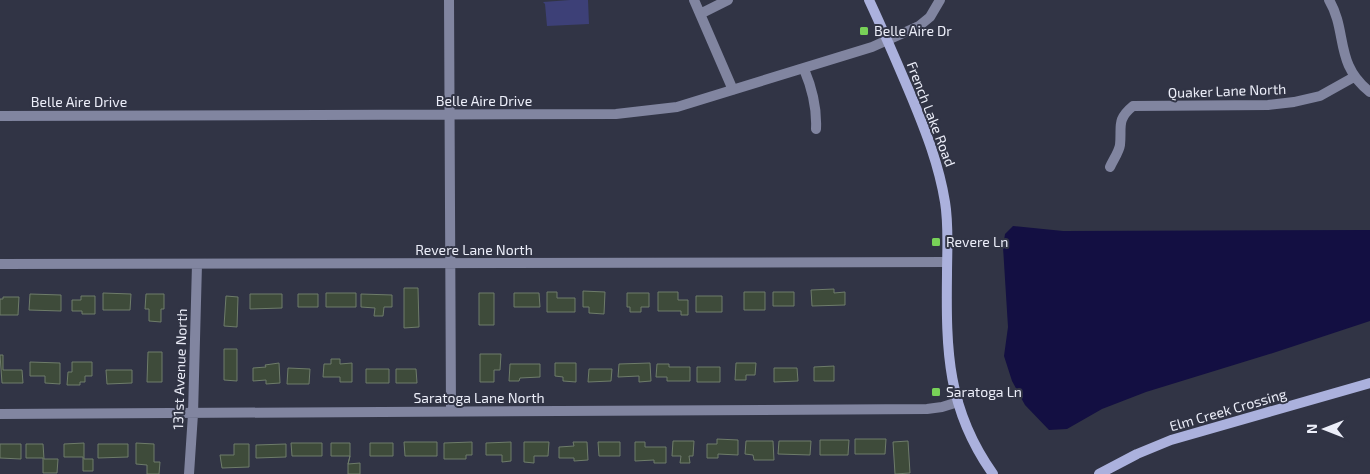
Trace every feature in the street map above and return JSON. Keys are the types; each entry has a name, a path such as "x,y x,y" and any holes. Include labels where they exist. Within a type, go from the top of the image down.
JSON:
{"street":[{"path":"449,0 451,412"},
{"path":"694,0 732,90"},
{"path":"700,14 728,0"},
{"name":"French Lake Road","path":"869,0 889,41 928,136 939,169 946,204 946,331 948,358 958,402 972,441 993,474"},
{"name":"Belle Aire Drive","path":"0,116 616,114 676,107 804,69 889,41 919,26 930,17 940,0"},
{"path":"1330,0 1346,60 1354,77 1370,92"},
{"path":"804,69 817,116 816,129"},
{"name":"Quaker Lane North","path":"1110,167 1120,147 1120,122 1125,113 1134,106 1268,105 1294,102 1320,96 1354,77"},
{"name":"Revere Lane North","path":"0,264 947,262"},
{"name":"131st Avenue North","path":"189,474 193,414 196,264"},
{"name":"Elm Creek Crossing","path":"1099,474 1137,454 1189,434 1370,383"},
{"name":"Saratoga Lane North","path":"0,414 927,409 958,402"}],"shaded area":[{"path":"588,0 589,24 547,26 545,4 543,2"},
{"path":"1013,226 1063,231 1370,230 1370,321 1146,392 1102,409 1067,429 1049,430 1025,405 1012,381 1004,356 1008,327 1003,247 1005,234"}],"building":[{"path":"404,288 418,288 419,327 404,328"},
{"path":"834,289 834,293 845,292 845,305 812,306 811,290"},
{"path":"583,291 605,292 604,314 589,313 589,307 583,307"},
{"path":"547,292 557,292 557,298 575,298 575,312 547,312"},
{"path":"658,292 678,292 678,300 688,300 688,315 681,315 681,311 658,311"},
{"path":"744,292 765,292 765,310 744,310"},
{"path":"773,292 794,292 794,306 773,306"},
{"path":"103,293 131,294 130,310 103,310"},
{"path":"326,293 356,293 356,307 326,307"},
{"path":"479,293 494,293 494,325 479,325"},
{"path":"514,293 539,293 540,307 514,307"},
{"path":"627,293 649,293 649,307 641,307 641,312 630,312 630,307 627,307"},
{"path":"30,294 61,295 61,311 29,310"},
{"path":"146,294 164,294 164,309 161,309 161,322 149,321 149,309 145,309"},
{"path":"250,294 282,294 282,308 250,309"},
{"path":"298,294 318,294 318,307 298,307"},
{"path":"361,294 392,295 392,307 384,307 383,316 374,316 375,308 361,307"},
{"path":"81,296 95,296 95,314 82,314 82,311 72,311 72,300 81,300"},
{"path":"226,296 238,297 237,327 224,326"},
{"path":"696,296 722,296 722,312 696,312"},
{"path":"3,297 19,297 18,315 0,315 0,299 3,299"},
{"path":"224,349 237,349 237,381 224,380"},
{"path":"148,352 162,352 162,382 147,382"},
{"path":"480,354 501,354 500,370 494,370 494,382 480,382"},
{"path":"0,355 3,355 3,370 22,370 23,383 2,383"},
{"path":"331,359 340,359 340,364 352,363 352,382 340,382 340,377 323,377 324,364 331,364"},
{"path":"30,362 60,363 60,384 45,383 45,376 30,376"},
{"path":"72,362 92,362 92,376 85,376 85,382 80,382 80,385 67,385 68,372 72,372"},
{"path":"279,363 280,383 266,384 266,380 253,381 253,368"},
{"path":"555,363 576,363 576,382 563,381 563,377 555,376"},
{"path":"650,363 651,381 639,382 639,376 618,377 619,364"},
{"path":"736,363 756,363 755,375 746,375 746,380 735,380"},
{"path":"510,364 540,364 540,377 520,378 519,381 509,381"},
{"path":"657,364 669,364 669,367 690,367 690,381 667,381 667,377 656,377"},
{"path":"834,366 834,381 814,381 814,367"},
{"path":"697,367 720,367 720,382 697,382"},
{"path":"288,368 310,369 309,384 287,384"},
{"path":"774,368 797,368 798,381 774,382"},
{"path":"366,369 389,369 389,383 366,383"},
{"path":"396,369 416,369 417,383 396,383"},
{"path":"589,369 612,369 611,381 588,382"},
{"path":"106,370 132,370 132,383 107,384"},
{"path":"717,439 738,440 738,455 718,454 718,458 707,458 707,444 717,444"},
{"path":"855,439 886,439 885,454 855,454"},
{"path":"820,440 849,440 848,455 820,455"},
{"path":"673,441 694,441 693,456 689,456 690,463 680,463 681,456 672,456"},
{"path":"746,441 773,441 774,460 754,460 753,455 745,454"},
{"path":"779,441 811,441 810,455 778,454"},
{"path":"908,441 910,473 895,474 893,442"},
{"path":"404,442 437,442 437,456 405,456"},
{"path":"472,442 472,455 466,455 466,459 444,459 444,443"},
{"path":"511,442 511,461 502,462 502,455 486,455 486,443"},
{"path":"524,442 549,442 548,456 534,456 534,463 524,462"},
{"path":"573,442 587,442 588,460 574,461 574,458 559,458 559,447 574,446"},
{"path":"598,442 620,442 620,456 599,456"},
{"path":"635,442 645,442 645,447 666,447 666,463 654,463 654,460 635,461"},
{"path":"84,443 84,459 93,459 93,471 83,471 83,457 64,457 64,444"},
{"path":"136,443 154,444 154,462 160,462 159,474 147,474 147,465 136,464"},
{"path":"291,443 322,443 322,456 292,456"},
{"path":"331,443 350,443 350,456 331,456"},
{"path":"370,443 393,443 393,456 370,456"},
{"path":"0,444 21,444 21,459 0,458"},
{"path":"26,444 43,444 44,459 58,459 57,473 43,473 43,458 26,458"},
{"path":"98,444 128,444 128,457 98,458"},
{"path":"234,444 249,444 249,467 222,468 220,455 234,455"},
{"path":"286,444 286,457 256,458 256,445"},
{"path":"360,463 360,474 348,474 348,464"}],"place":[{"name":"Belle Aire Dr","path":"864,31"},
{"name":"Revere Ln","path":"936,242"},
{"name":"Saratoga Ln","path":"936,392"}]}
